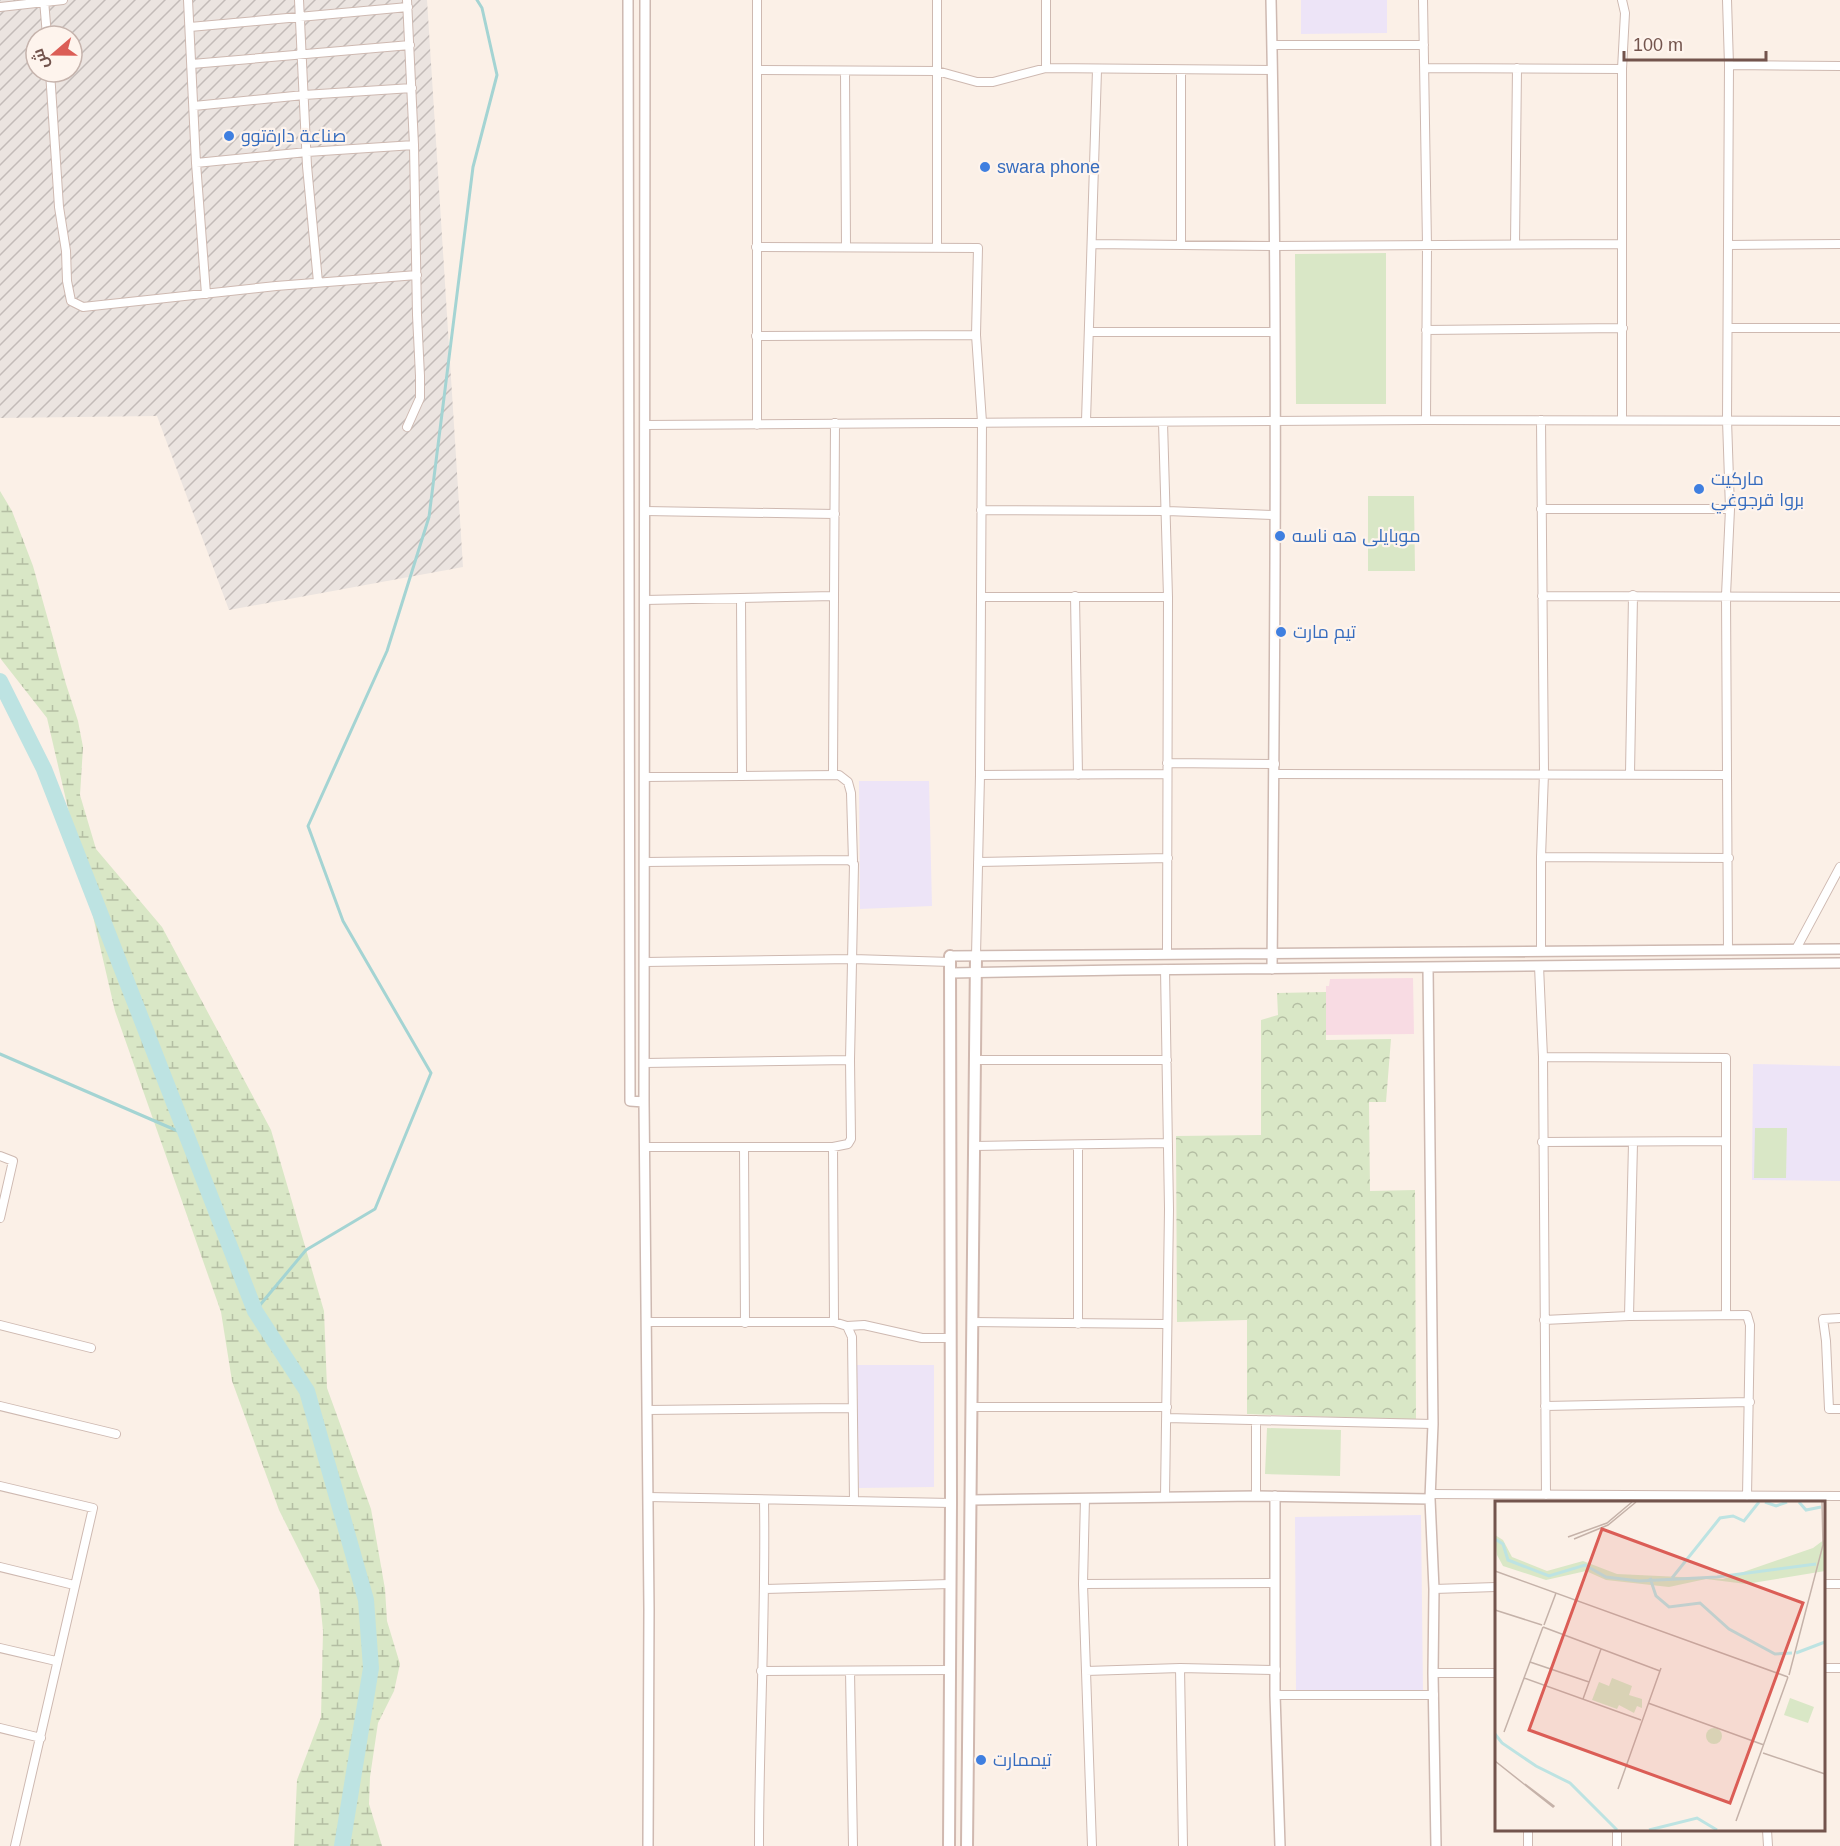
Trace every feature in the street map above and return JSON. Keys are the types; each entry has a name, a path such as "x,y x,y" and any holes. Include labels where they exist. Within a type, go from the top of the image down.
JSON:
{"main road":[{"path":"967,1846 976,956"},
{"path":"949,1846 951,964"},
{"path":"950,1321 972,1322"}],"street":[{"path":"0,7 63,0"},
{"path":"188,0 196,163 206,294"},
{"path":"299,0 307,152 318,282"},
{"path":"628,0 627,549 630,1101 644,1102"},
{"path":"645,0 644,1102 648,1497 648,1846"},
{"path":"757,0 757,424"},
{"path":"937,0 937,247"},
{"path":"1046,0 1046,68"},
{"path":"1271,0 1276,421 1272,969"},
{"path":"1423,0 1427,245 1426,420"},
{"path":"1622,0 1625,13 1622,69 1622,420"},
{"path":"1727,0 1729,65 1727,420 1730,509 1726,595 1728,950"},
{"path":"44,1 46,24"},
{"path":"190,27 408,3 420,398 407,427"},
{"path":"192,64 410,45"},
{"path":"1272,45 1424,45"},
{"path":"1729,65 1840,66"},
{"path":"758,70 937,71 977,81 993,82 1046,68 1272,70"},
{"path":"1425,68 1622,69"},
{"path":"1515,244 1516,68"},
{"path":"1086,422 1097,70"},
{"path":"1181,70 1181,244"},
{"path":"845,71 846,247"},
{"path":"51,84 59,207 71,301 83,307 417,274"},
{"path":"194,106 304,95 412,88"},
{"path":"196,163 307,152 414,145"},
{"path":"1092,244 1274,246 1622,244"},
{"path":"1728,245 1840,244"},
{"path":"756,247 978,248 976,335 982,422 980,775 976,956"},
{"path":"1426,330 1623,328"},
{"path":"1728,328 1840,328"},
{"path":"1089,332 1275,332"},
{"path":"756,336 976,335"},
{"path":"645,425 1426,420 1840,421"},
{"path":"1541,420 1544,773 1540,857 1541,950"},
{"path":"1163,422 1168,597 1167,954"},
{"path":"833,774 835,423"},
{"path":"1541,509 1730,509"},
{"path":"981,510 1167,511 1274,515"},
{"path":"645,511 835,514"},
{"path":"627,549 645,550"},
{"path":"1630,774 1633,595"},
{"path":"645,600 834,596"},
{"path":"1075,596 1078,775"},
{"path":"1542,596 1840,597"},
{"path":"981,597 1168,597"},
{"path":"741,598 742,776"},
{"path":"1167,763 1275,769 1726,775"},
{"path":"645,777 833,774 844,778 850,788 854,864 850,1060 851,1138 848,1144 833,1147 645,1147"},
{"path":"980,775 1167,774"},
{"path":"1540,857 1729,858"},
{"path":"978,862 1168,858"},
{"path":"645,862 853,861"},
{"path":"1796,949 1840,867"},
{"path":"951,964 976,956 1840,949"},
{"path":"1427,951 1436,958 1435,964 1428,968"},
{"path":"1208,954 1208,969"},
{"path":"645,962 853,959 951,964 977,973 1165,969 1840,963"},
{"path":"1539,966 1543,1056 1546,1494"},
{"path":"1428,968 1433,1424 1430,1496 1434,1589 1436,1846"},
{"path":"1165,969 1168,1143 1166,1497"},
{"path":"1543,1056 1726,1058 1726,1315"},
{"path":"644,1063 850,1060"},
{"path":"975,1060 1167,1060"},
{"path":"1542,1143 1726,1141"},
{"path":"975,1146 1168,1143"},
{"path":"1629,1316 1634,1143"},
{"path":"1077,1324 1078,1145"},
{"path":"744,1147 745,1323"},
{"path":"833,1147 834,1322"},
{"path":"0,1156 13,1161 0,1218"},
{"path":"1544,1320 1629,1316 1747,1315 1750,1325 1747,1496"},
{"path":"1840,1318 1823,1319 1828,1409 1840,1409"},
{"path":"646,1322 834,1322 847,1326 864,1325 922,1338 950,1338"},
{"path":"972,1322 1166,1324"},
{"path":"0,1325 91,1348"},
{"path":"847,1326 852,1337 851,1408 854,1500"},
{"path":"1545,1406 1750,1402"},
{"path":"0,1406 116,1434"},
{"path":"972,1407 1167,1407"},
{"path":"647,1410 851,1408"},
{"path":"1166,1418 1433,1424"},
{"path":"1256,1420 1256,1496"},
{"path":"0,1486 93,1508 15,1846"},
{"path":"971,1500 1546,1494 1626,1499 1747,1496 1765,1499 1840,1496"},
{"path":"1275,1496 1275,1695 1281,1846"},
{"path":"648,1497 951,1503"},
{"path":"1085,1498 1083,1584 1092,1846"},
{"path":"759,1846 761,1671 765,1589 764,1500"},
{"path":"0,1567 74,1585"},
{"path":"1083,1584 1275,1583"},
{"path":"765,1589 950,1584"},
{"path":"1434,1589 1495,1587"},
{"path":"0,1648 56,1661"},
{"path":"1086,1671 1180,1668 1276,1670"},
{"path":"1180,1668 1183,1846"},
{"path":"761,1671 950,1670"},
{"path":"850,1671 853,1846"},
{"path":"1433,1674 1495,1673"},
{"path":"1275,1695 1434,1695"},
{"path":"0,1728 41,1738"},
{"path":"1767,1831 1768,1846"}],"shaded area":[{"path":"0,0 427,0 463,567 229,610 157,416 0,418"},
{"path":"1301,0 1387,0 1387,33 1301,34"},
{"path":"859,781 929,781 932,906 860,909"},
{"path":"1413,978 1414,1034 1326,1035 1326,986 1329,986 1330,979"},
{"path":"1753,1064 1840,1066 1840,1181 1752,1180"},
{"path":"857,1365 934,1365 934,1487 859,1488"},
{"path":"1421,1515 1423,1692 1296,1692 1295,1517"}],"green space":[{"path":"1386,253 1386,404 1296,404 1295,254"},
{"path":"0,491 12,511 33,566 78,721 83,747 80,795 96,849 162,927 271,1130 324,1311 327,1388 371,1509 385,1589 387,1621 400,1664 394,1691 378,1723 370,1777 369,1804 382,1846 294,1846 297,1780 321,1717 323,1631 319,1590 279,1510 232,1381 221,1312 115,1011 47,718 0,658"},
{"path":"1368,496 1414,496 1415,571 1368,571"},
{"path":"1326,992 1326,1040 1391,1039 1386,1102 1369,1102 1370,1191 1415,1190 1416,1420 1247,1414 1247,1320 1177,1322 1176,1136 1261,1135 1261,1020 1278,1015 1277,993"},
{"path":"1755,1128 1787,1128 1786,1178 1754,1178"},
{"path":"1267,1428 1341,1430 1340,1476 1265,1474"}],"waterway":[{"path":"255,1311 306,1250 375,1209 431,1073 343,921 308,826 387,651 429,517 473,167 497,75 482,8 477,0"},
{"path":"0,681 44,769 255,1311 307,1391 366,1600 371,1668 342,1846"},
{"path":"0,1054 187,1135"}],"place":[{"name":"صناعة دارةتوو","path":"229,136"},
{"name":"swara phone","path":"985,167"},
{"name":"ماركيت بروا قرجوغي","path":"1699,489"},
{"name":"موبایلی هه ناسه","path":"1280,536"},
{"name":"تیم مارت","path":"1281,632"},
{"name":"تیممارت","path":"981,1760"}]}
